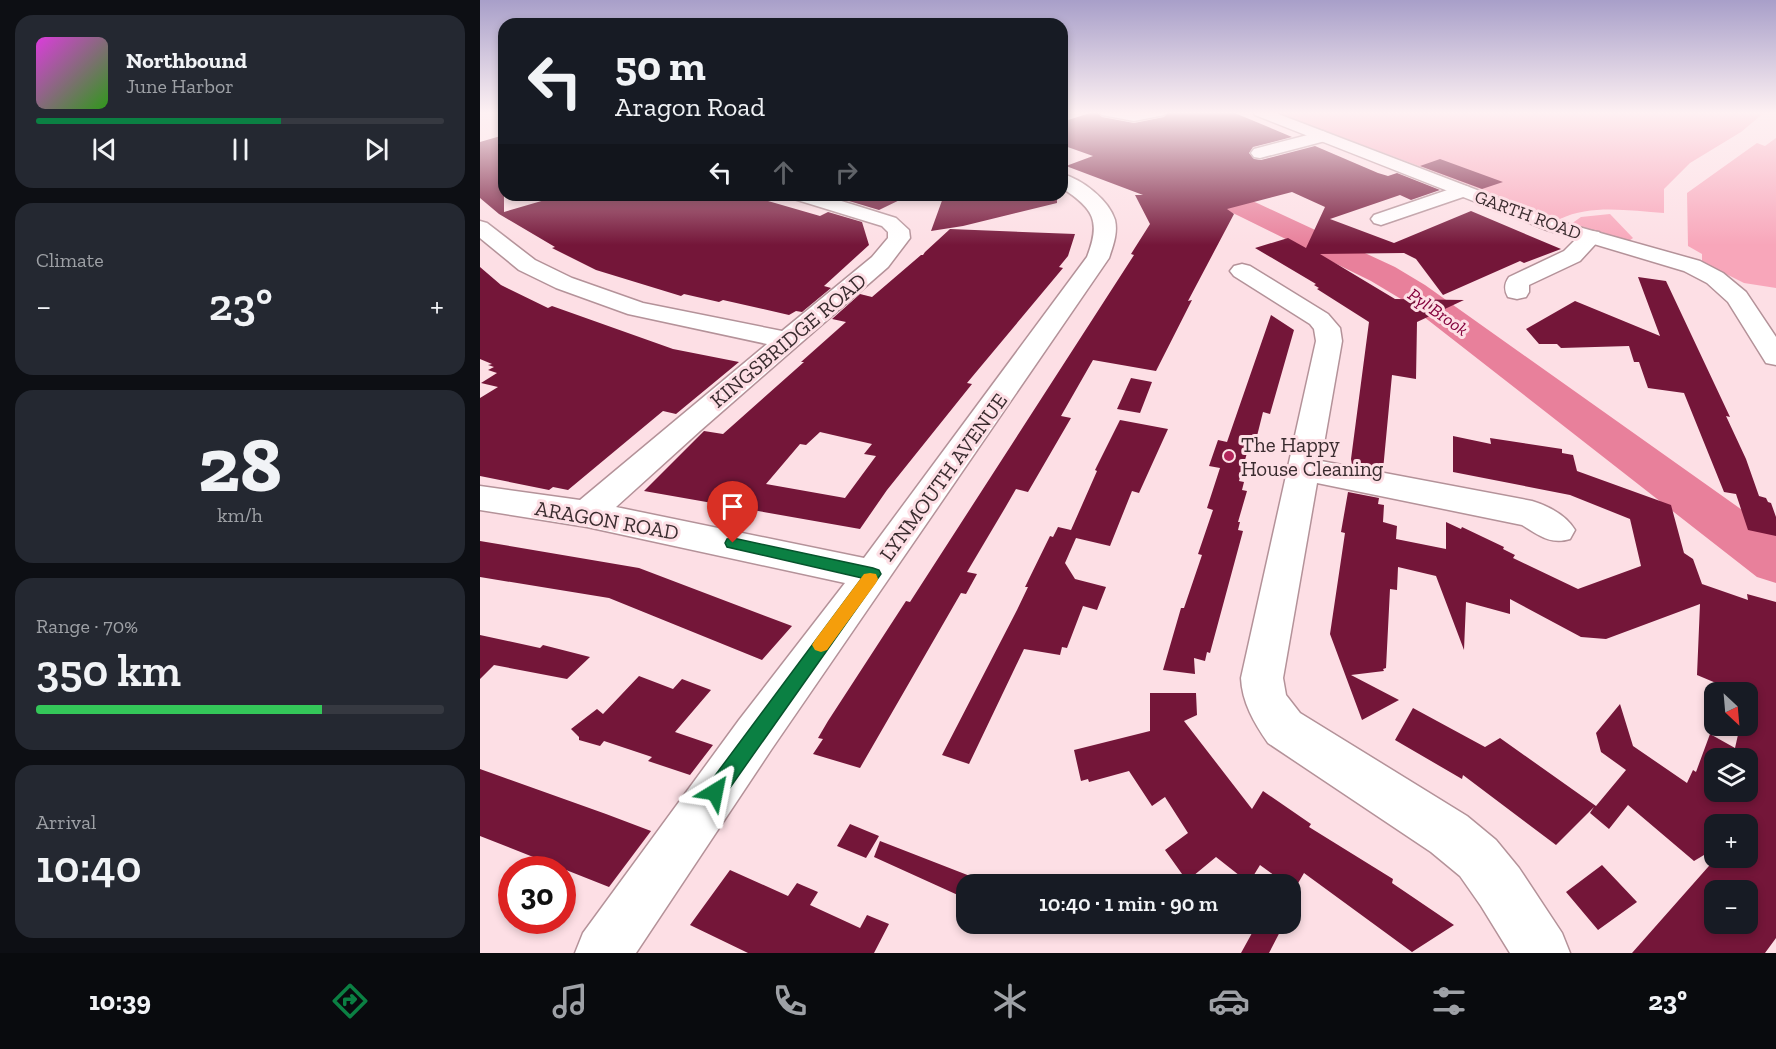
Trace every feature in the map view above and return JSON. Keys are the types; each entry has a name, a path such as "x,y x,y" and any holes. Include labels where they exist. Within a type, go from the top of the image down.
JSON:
{"street":[{"name":"GARTH ROAD","path":"1375,156 1462,191 1591,237 1692,266 1715,278 1737,297 1776,357"},
{"name":"LYNMOUTH AVENUE","path":"603,953 755,735 873,574 1098,258 1106,241 1107,225 1101,211 1068,184"},
{"path":"1381,219 1462,191"},
{"name":"KINGSBRIDGE ROAD","path":"587,514 880,262 899,238 898,230 889,222 821,201"},
{"path":"480,227 527,265 564,284 637,309 787,340"},
{"path":"1517,292 1517,282 1572,256 1591,237"},
{"path":"1242,271 1319,319 1326,328 1329,341 1262,678 1263,696 1284,728 1449,834 1478,858 1500,887 1542,953"},
{"path":"1304,470 1532,514 1557,530"},
{"name":"ARAGON ROAD","path":"480,498 587,514 873,574"}],"shaded area":[{"path":"1393,156 1701,156 1690,163 1664,189 1664,213 1598,210 1572,214 1560,219"},
{"path":"1738,156 1776,156 1776,288 1744,283 1702,262 1702,254 1688,246 1687,193"},
{"path":"1610,214 1633,238 1629,241 1571,224 1581,217"}],"building":[{"path":"480,156 498,156 498,201 504,201 504,212 542,201 768,201 820,216 828,212 862,222 869,245 824,286 831,288 802,312 796,311 789,315 723,300 719,302 684,294 681,296 596,270 552,248 555,247 499,214 480,198"},
{"path":"1092,156 1252,156 1261,160 1275,156 1339,156 1378,173 1388,176 1397,173 1440,190 1411,200 1400,195 1330,219 1394,243 1471,211 1561,249 1524,263 1520,261 1443,295 1416,259 1404,253 1320,254 1395,299 1464,300 1417,322 1416,379 1392,375 1383,470 1352,465 1351,459 1369,322 1317,289 1319,288 1314,285 1316,284 1255,248 1288,238 1306,248 1325,207 1292,192 1227,209 1234,214 1188,301 1192,300 1156,371 1093,360 1061,416 1071,418 1028,492 1016,489 967,572 977,574 966,594 961,593 860,768 813,754 823,739 818,738 828,721 906,601 910,602 1134,255 1131,254 1150,224 1135,195 1143,195 1068,165"},
{"path":"1440,159 1503,182 1482,189 1420,166"},
{"path":"849,201 898,201 879,210"},
{"path":"942,201 1057,201 1057,203 963,226 931,231"},
{"path":"950,229 1075,234 1068,256 1059,267 1063,268 967,383 972,384 887,490 860,529 644,491 704,431 723,434 804,362 801,362 846,322 832,319 860,294 872,297","holes":["820,432 872,444 864,454 876,456 845,498 766,484 800,444 806,445"]},
{"path":"480,267 501,285 548,308 552,306 673,349 739,362 676,414 663,411 568,490 553,487 549,490 480,476 480,398 498,387 481,383 497,373 488,370 494,367 488,365 492,364 480,359"},
{"path":"1638,277 1666,281 1730,417 1726,416 1746,459 1759,496 1771,503 1776,517 1776,536 1748,530 1736,494 1724,492 1684,393 1648,388 1639,362 1634,362 1629,346 1561,348 1557,344 1539,344 1526,329 1575,301 1660,336"},
{"path":"1271,315 1294,330 1270,414 1263,412 1256,440 1251,439 1239,481 1244,482 1242,490 1247,491 1238,522 1240,522 1238,530 1243,531 1210,653 1207,652 1205,661 1194,658 1195,674 1163,670 1181,608 1184,608 1202,555 1198,554 1213,510 1207,508 1220,468 1209,466 1218,440 1227,442"},
{"path":"1131,378 1152,382 1140,413 1117,409"},
{"path":"1120,420 1168,429 1139,493 1132,491 1110,546 1076,538 1065,563 1075,579 1106,587 1097,610 1083,606 1067,648 1062,647 1060,655 1024,649 969,764 942,755 1017,610 1028,587 1025,587 1050,536 1053,537 1058,527 1071,530 1097,471 1095,470"},
{"path":"1453,436 1491,444 1490,438 1562,449 1562,453 1573,455 1577,471 1671,505 1684,553 1693,559 1702,584 1748,600 1747,594 1776,602 1776,938 1765,953 1632,953 1707,868 1758,868 1758,814 1704,814 1704,855 1694,861 1628,805 1609,829 1590,813 1594,807 1556,845 1463,775 1462,779 1395,740 1413,708 1485,747 1500,738 1596,806 1626,770 1601,752 1596,733 1620,704 1633,746 1687,783 1693,770 1696,772 1704,750 1704,802 1758,802 1758,748 1735,748 1738,736 1758,736 1758,682 1714,682 1697,675 1700,604 1606,639 1581,637 1510,599 1510,614 1466,602 1464,650 1436,576 1398,567 1397,590 1390,589 1386,668 1383,669 1384,671 1351,675 1399,700 1362,720 1330,634 1345,533 1341,532 1348,492 1379,498 1378,504 1384,505 1383,522 1397,526 1396,539 1446,549 1446,522 1504,547 1503,549 1515,555 1513,558 1578,589 1641,566 1630,519 1570,495 1453,472"},
{"path":"480,541 639,568 792,626 762,660 609,598 480,577"},
{"path":"480,635 540,648 543,645 590,657 567,679 494,665 480,679"},
{"path":"639,676 673,689 682,679 711,690 675,732 713,745 690,775 648,761 652,757 604,741 600,746 579,740 571,729 597,709 603,714"},
{"path":"1150,693 1196,693 1197,715 1184,721 1252,809 1263,791 1311,824 1309,827 1393,879 1392,883 1454,925 1412,952 1304,873 1301,878 1301,874 1272,874 1260,865 1254,874 1238,874 1216,857 1195,874 1182,874 1165,850 1188,833 1165,797 1152,806 1129,771 1089,782 1088,779 1081,781 1074,750 1150,731"},
{"path":"1709,736 1714,736 1735,748 1705,748"},
{"path":"480,769 651,831 609,887 576,874 576,856 531,856 480,836"},
{"path":"850,824 879,836 866,858 837,846"},
{"path":"880,841 965,874 956,874 956,894 874,857"},
{"path":"1602,865 1637,902 1598,930 1566,892"},
{"path":"730,870 788,896 797,883 818,892 810,905 860,928 867,915 889,924 874,953 748,953 690,925"},
{"path":"1251,934 1279,934 1269,953 1241,953"}],"waterway":[{"name":"Pyl Brook","path":"1127,156 1247,209 1383,274 1413,292 1776,562"}],"slow traffic":[{"path":"821,645 870,579"}],"place":[{"name":"The Happy House Cleaning","path":"1229,456"}],"route":[{"path":"715,792 873,574 733,543"}]}
